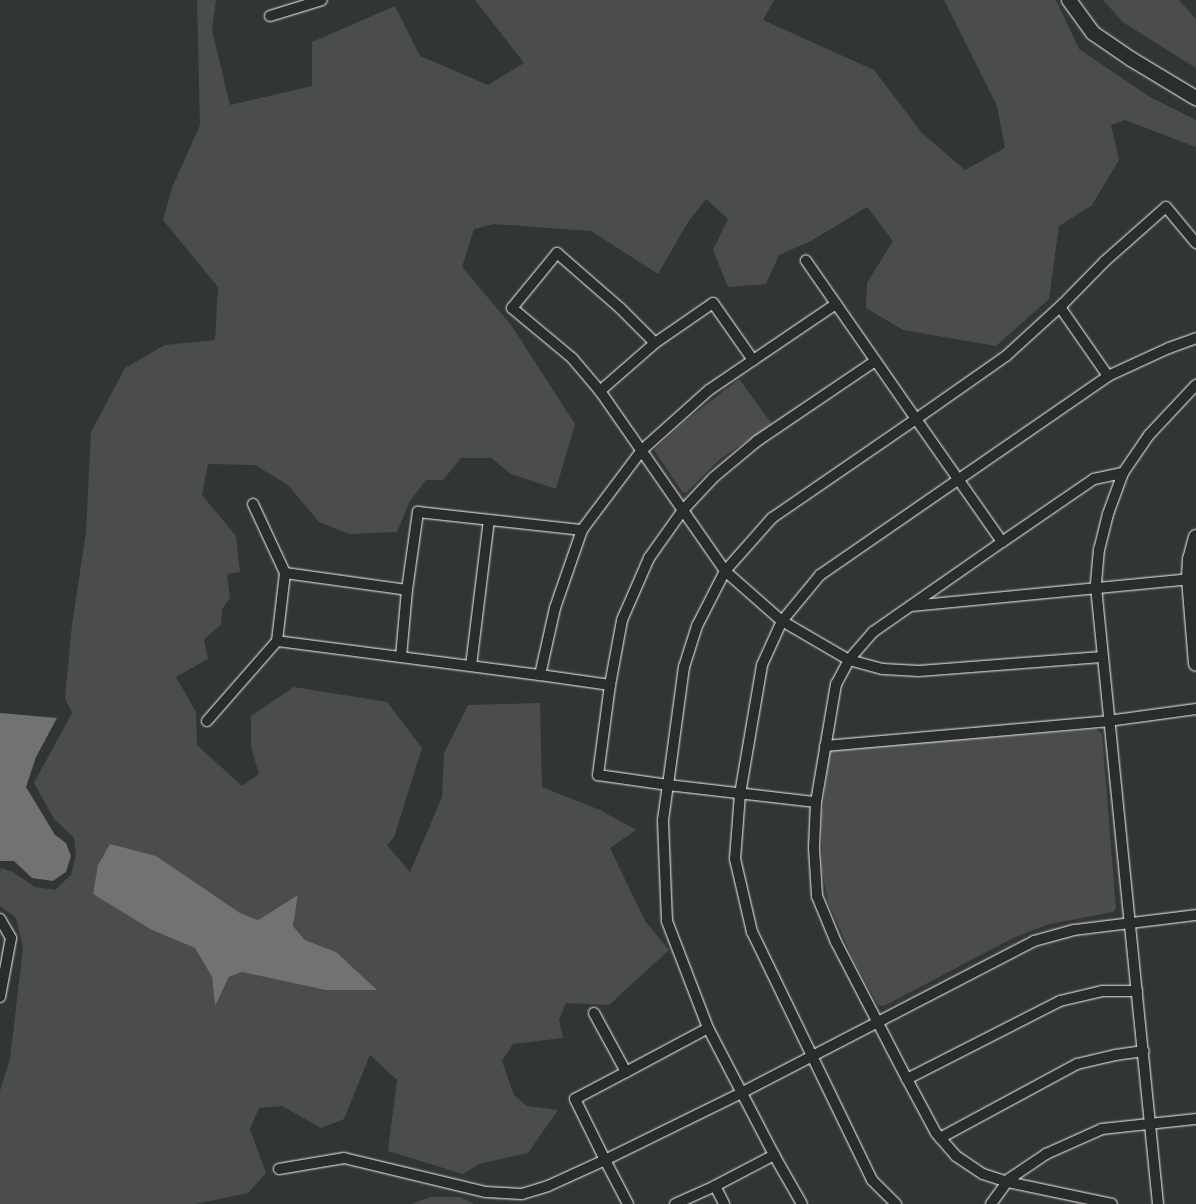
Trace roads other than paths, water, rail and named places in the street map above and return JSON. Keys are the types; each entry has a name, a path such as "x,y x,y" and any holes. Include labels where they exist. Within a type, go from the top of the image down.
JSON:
{"street":[{"path":"270,16 322,0"},
{"path":"1069,0 1093,32 1131,59 1196,98"},
{"path":"802,1204 774,1155 708,1028 667,921 663,820 684,667 697,626 725,571 772,518 916,420 1006,356 1063,304 1105,261 1166,207 1196,243"},
{"path":"655,343 620,308 557,254 512,308 572,358 600,391 725,571 782,621 849,660 883,669 918,671 1101,657"},
{"path":"806,261 1002,542"},
{"path":"600,391 655,343 713,303 753,360"},
{"path":"540,675 554,608 582,530 642,450 709,390 836,304"},
{"path":"1063,304 1060,307 1108,376"},
{"path":"896,1204 872,1180 810,1056 752,932 735,859 740,794 762,665 782,621 820,574 960,480 1108,376 1169,348 1196,338"},
{"path":"816,802 740,794 598,775 610,685 622,620 649,558 682,510 714,477 757,441 875,361"},
{"path":"1158,1204 1144,1051 1101,657 1096,587 1098,549 1123,473 1149,435 1196,385"},
{"path":"1112,1204 1007,1182 983,1174 956,1156 940,1138 907,1079 836,942 817,896 814,848 816,802 836,684 849,660 873,632 1094,479 1123,473"},
{"path":"207,721 277,641 286,573 253,504"},
{"path":"401,657 407,590 418,512 582,530"},
{"path":"470,666 489,520"},
{"path":"1196,537 1190,559 1189,579 1196,664"},
{"path":"286,573 407,590"},
{"path":"909,606 1189,579"},
{"path":"277,641 610,685"},
{"path":"825,746 1108,721 1196,709"},
{"path":"279,1169 344,1158 486,1192 522,1194 548,1186 605,1160 741,1093 1034,941 1074,930 1129,921 1196,914"},
{"path":"0,919 11,938 0,997"},
{"path":"907,1079 1060,1001 1102,991 1137,991"},
{"path":"594,1013 626,1072"},
{"path":"628,1204 575,1099 708,1028"},
{"path":"940,1138 1077,1064 1115,1055 1144,1051"},
{"path":"992,1204 1007,1182 1046,1154 1102,1129 1196,1119"},
{"path":"675,1204 715,1186 774,1155"},
{"path":"715,1186 724,1204"}]}
